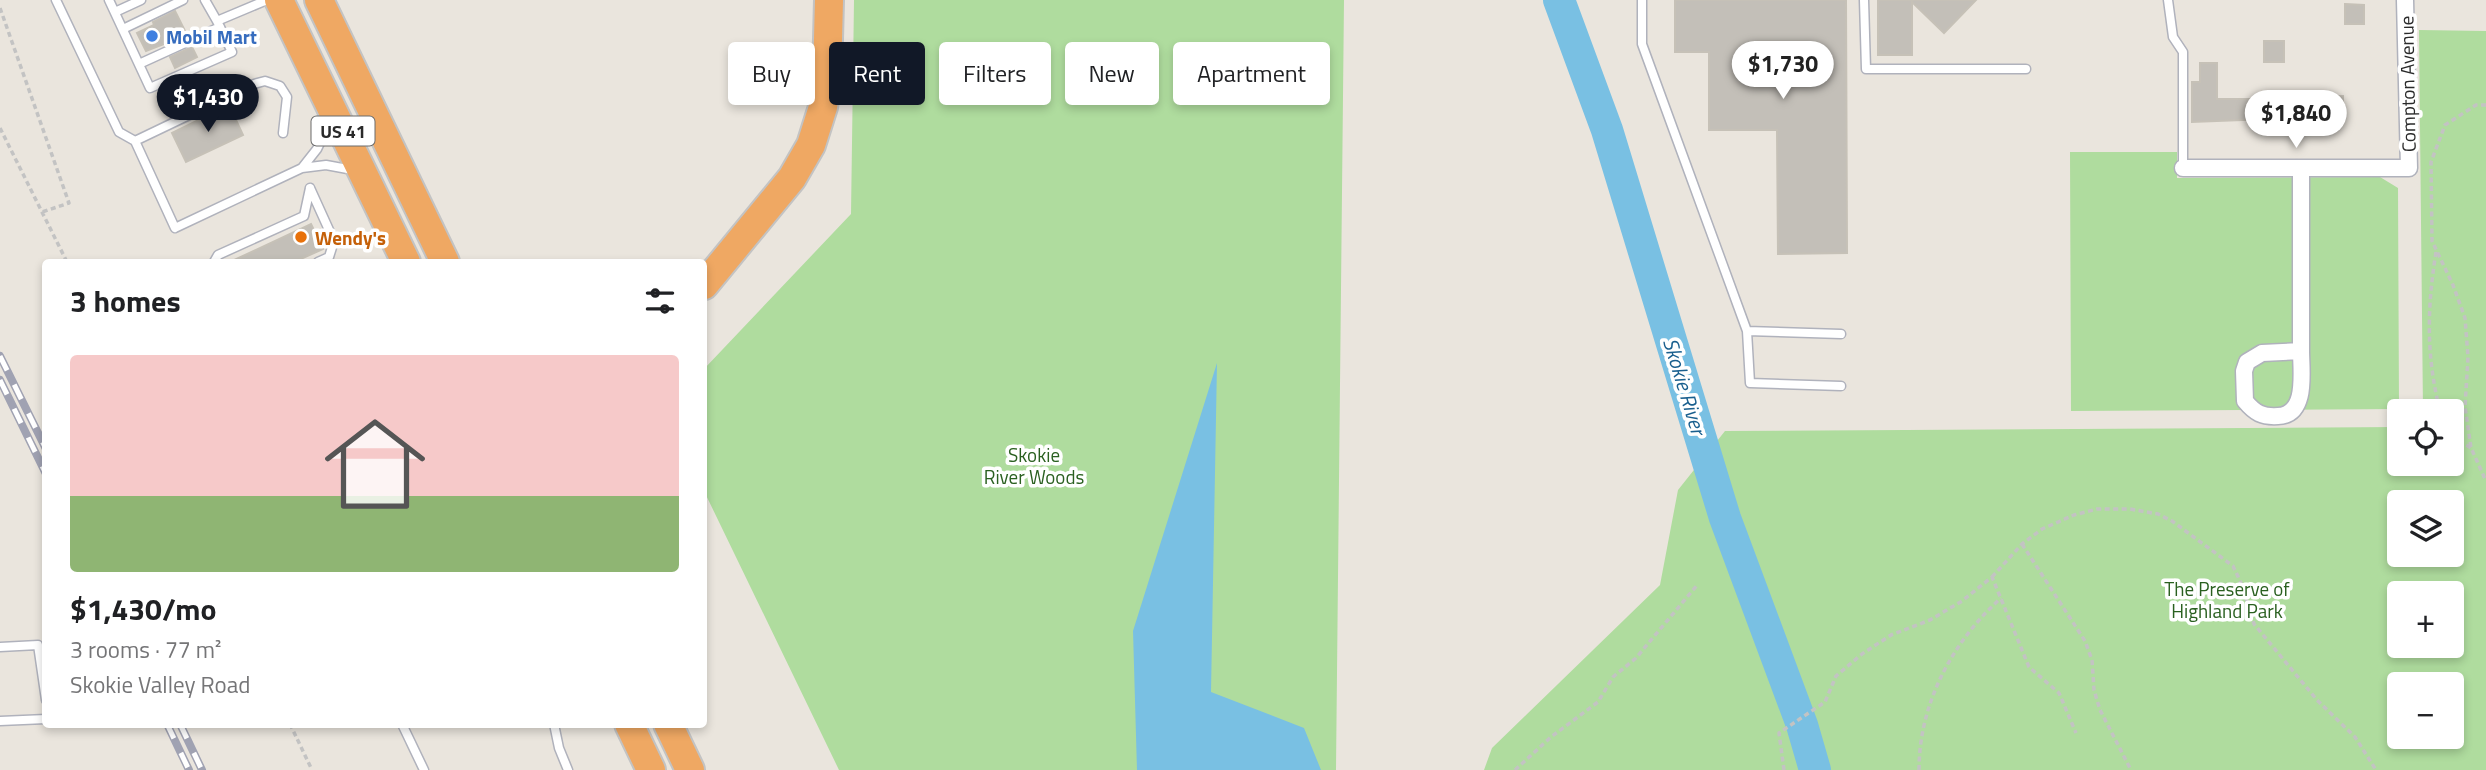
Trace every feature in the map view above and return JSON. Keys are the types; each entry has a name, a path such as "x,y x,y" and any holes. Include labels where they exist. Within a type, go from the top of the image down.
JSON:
{"highway":[{"name":"US 41","path":"279,0 405,259"},
{"name":"US 41","path":"319,0 444,259"},
{"path":"707,281 792,178 811,145 823,107 827,78 829,0"},
{"path":"631,728 651,770"},
{"path":"670,728 690,770"},
{"path":"684,728 700,770"}],"street":[{"name":"Compton Avenue","path":"2301,168 2409,168 2404,0"},
{"path":"2183,168 2301,168 2301,351 2300,395 2295,408 2284,416 2264,417 2254,411 2245,401 2244,371 2247,362 2262,353 2301,351"}],"lane":[{"path":"57,0 120,132 135,141 175,228 302,168 326,165 363,172"},
{"path":"109,0 149,88 232,52 205,0"},
{"path":"115,12 141,0"},
{"path":"122,29 183,0"},
{"path":"139,65 267,0"},
{"path":"1642,0 1642,44 1747,331 1750,383 1841,386"},
{"path":"1864,0 1866,69 2026,69"},
{"path":"2168,0 2173,37 2183,52 2183,168"},
{"path":"135,141 265,81 281,86 287,97 283,133"},
{"path":"302,168 317,149 334,114"},
{"path":"216,259 218,255 304,216 310,188 334,241 329,257 325,259"},
{"path":"1747,331 1842,334"},
{"path":"0,647 38,645 42,672"},
{"path":"0,721 42,719"},
{"path":"404,728 424,770"},
{"path":"555,728 568,770"}],"path":[{"path":"0,8 69,202 42,212"},
{"path":"2486,105 2476,106 2445,125 2431,162 2432,241 2465,318 2468,357 2466,407 2470,448 2486,481"},
{"path":"0,128 65,259"},
{"path":"2436,250 2428,297 2431,375 2437,399"},
{"path":"2464,444 2470,448"},
{"path":"1784,770 1779,733 1825,702 1836,676 1862,654 1891,635 1930,620 1962,601 1992,577 2022,544 2042,529 2074,515 2097,509 2130,509 2158,514 2183,527 2233,566 2254,624 2317,701 2355,737 2376,770"},
{"path":"2022,544 2085,641 2092,660 2094,690 2100,710 2131,770"},
{"path":"1992,577 2029,667 2059,693 2076,733"},
{"path":"1516,770 1551,737 1598,702 1613,677 1636,658 1698,584"},
{"path":"1919,770 1919,753 1930,702 1951,656 1983,614 2001,598"},
{"path":"292,728 312,770"}],"green space":[{"name":"Skokie River Woods","path":"854,0 1344,0 1336,770 839,770 707,497 707,366 851,214 853,105 925,105 925,42 853,42"},
{"name":"The Preserve of Highland Park","path":"2419,30 2486,31 2486,770 1484,770 1492,748 1660,585 1678,490 1725,431 2387,427 2387,476 2464,476 2464,399 2423,399"},
{"path":"2070,152 2177,152 2177,178 2380,177 2398,188 2399,399 2387,399 2387,409 2071,411"}],"water":[{"path":"1217,363 1211,692 1304,728 1321,770 1137,770 1133,631"}],"building":[{"path":"1675,0 1846,0 1847,253 1778,254 1777,130 1709,130 1709,52 1675,52"},
{"path":"1878,0 1976,0 1944,33 1912,2 1912,55 1878,55"},
{"path":"2345,4 2364,5 2364,24 2345,24"},
{"path":"175,11 187,35 146,51 137,33"},
{"path":"2264,41 2284,41 2284,62 2264,62"},
{"path":"192,47 197,57 175,68 170,57"},
{"path":"2200,63 2217,63 2217,99 2317,99 2343,96 2343,116 2192,122 2192,82 2200,82"},
{"path":"229,105 243,135 186,162 172,133"},
{"name":"Wendy's","path":"311,224 323,249 301,259 236,259"}],"waterway":[{"name":"Skokie River","path":"1559,0 1607,130 1725,518 1802,725 1815,770"}],"railway":[{"path":"0,356 42,441"},
{"path":"0,380 42,466"},
{"path":"169,728 189,770"},
{"path":"182,728 202,770"}],"place":[{"name":"Mobil Mart","path":"152,36"},
{"name":"Wendy's","path":"301,237"}]}
